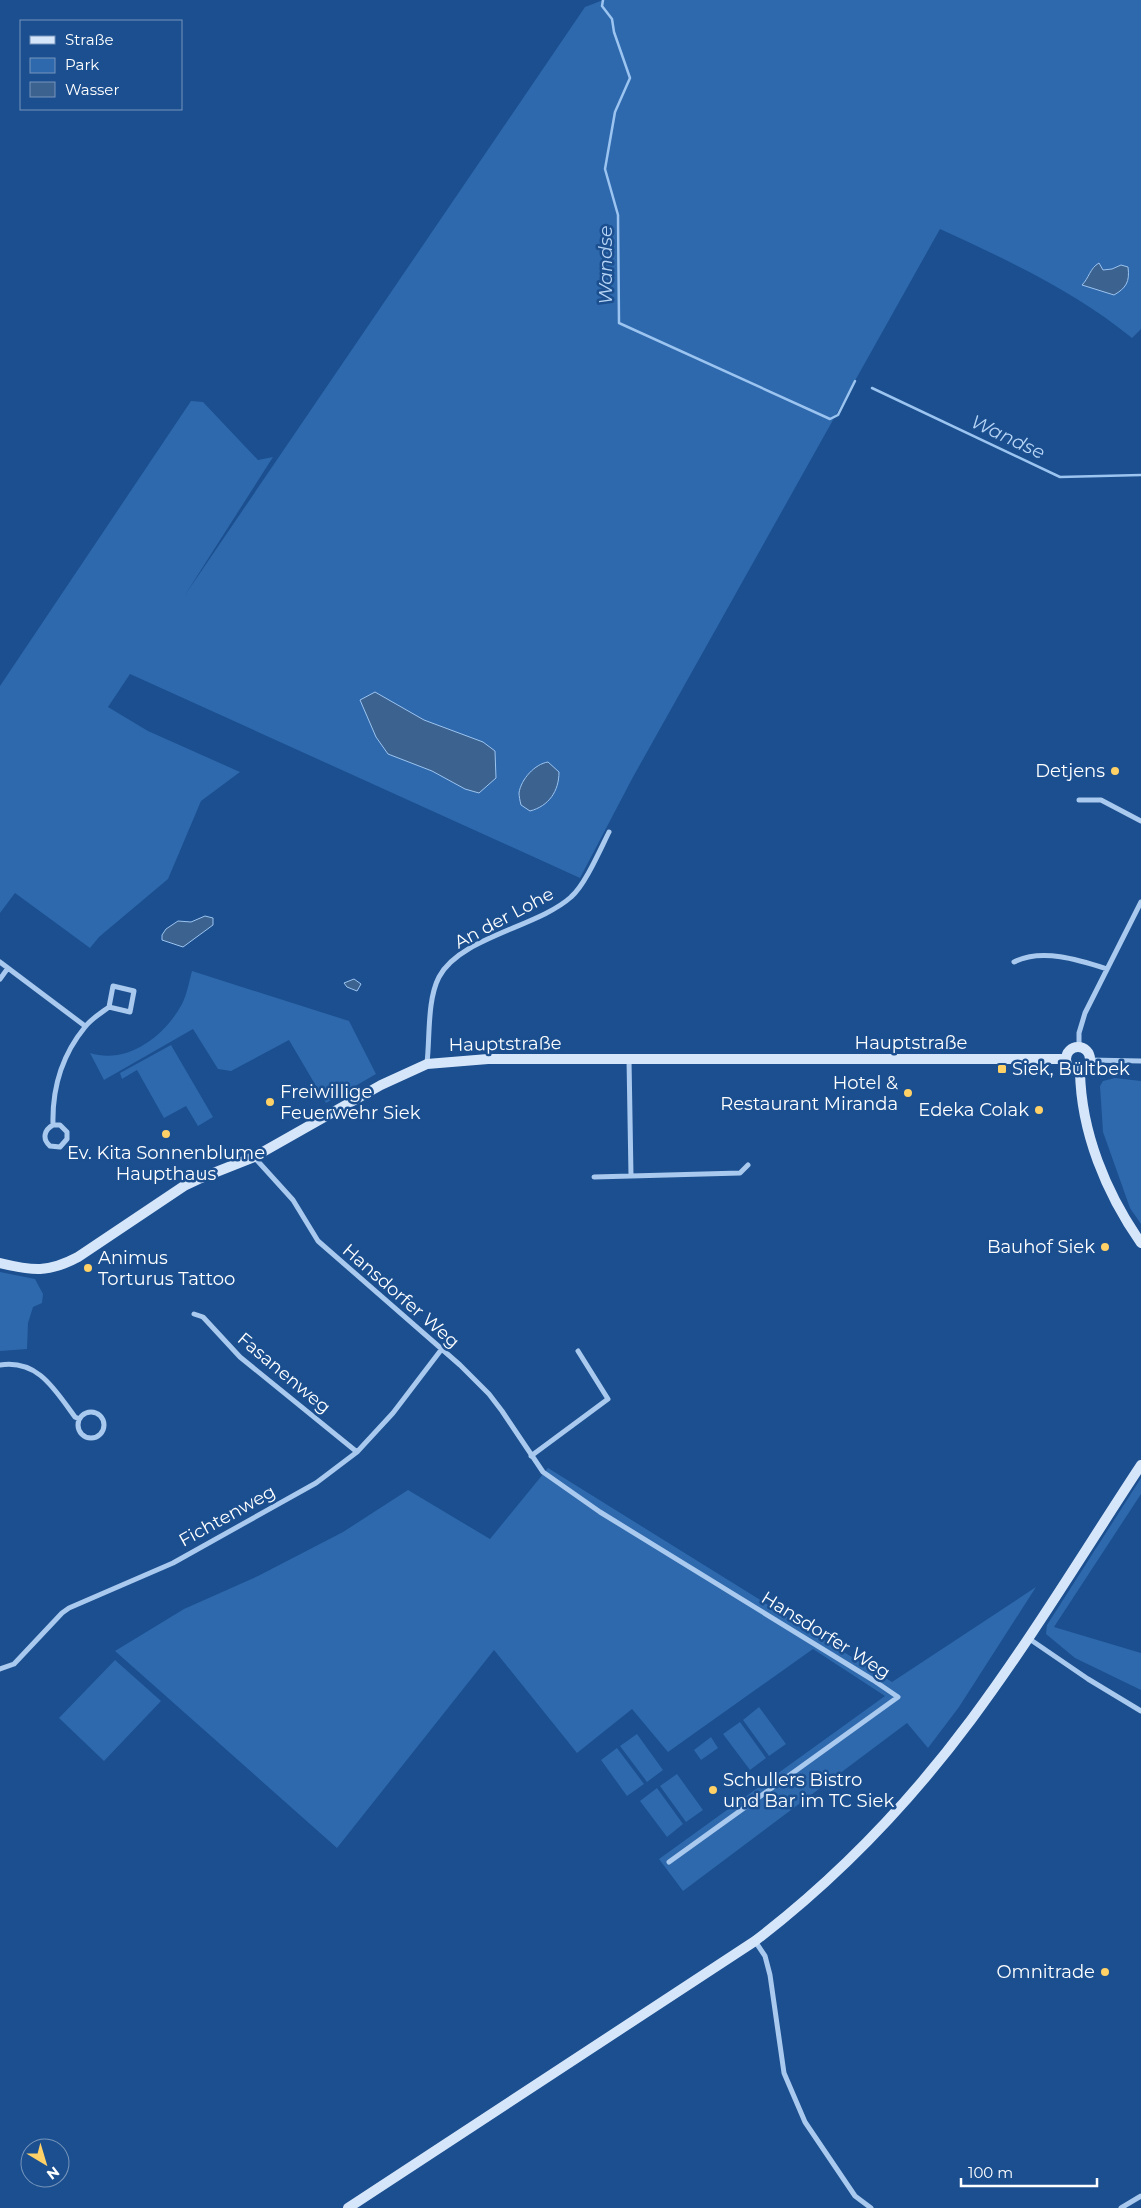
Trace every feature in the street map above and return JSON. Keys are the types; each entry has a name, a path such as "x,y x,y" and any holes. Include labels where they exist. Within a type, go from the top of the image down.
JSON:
{"street":[{"path":"1079,800 1101,800 1141,821"},
{"name":"An der Lohe","path":"427,1064 434,990 444,971 464,952 491,937 539,916 571,897 579,888 609,832"},
{"path":"1079,1048 1079,1033 1085,1014 1132,924 1141,902"},
{"path":"1014,962 1023,958 1058,956 1107,969"},
{"path":"0,962 85,1026"},
{"path":"0,979 8,968"},
{"path":"53,1125 53,1100 61,1066 85,1026 108,1007 113,986 134,991 130,1012 108,1007"},
{"path":"1079,1048 1085,1050 1090,1060 1087,1067 1080,1071 1072,1070 1067,1065 1066,1059 1069,1051 1079,1048"},
{"name":"Hauptstraße","path":"0,1263 47,1270 62,1265 85,1253 184,1186 254,1157 381,1085 427,1064 472,1059 1066,1059"},
{"path":"629,1059 631,1176"},
{"path":"1090,1060 1141,1061"},
{"path":"1080,1071 1083,1107 1095,1153 1114,1199 1141,1242"},
{"path":"53,1125 60,1125 67,1132 68,1139 60,1147 53,1147 46,1140 46,1130 53,1125"},
{"name":"Hansdorfer Weg","path":"254,1157 293,1200 318,1241 460,1365 489,1394 502,1410 543,1472 600,1512 874,1680 898,1697 669,1862"},
{"path":"594,1177 740,1173 748,1165"},
{"name":"Fasanenweg","path":"194,1314 203,1317 241,1358 357,1452"},
{"name":"Fichtenweg","path":"0,1669 14,1664 68,1608 172,1563 316,1483 357,1452 393,1413 441,1350"},
{"path":"531,1456 608,1399 578,1351"},
{"path":"0,1365 21,1364 36,1371 48,1382 75,1417 79,1419"},
{"path":"85,1413 98,1413 103,1419 102,1432 94,1438 86,1437 79,1431 79,1419 85,1413"},
{"path":"348,2208 755,1941 788,1916 884,1824 971,1720 1028,1638 1141,1465"},
{"path":"1028,1638 1088,1679 1141,1710"},
{"path":"755,1941 765,1956 779,2028 784,2073 792,2094 805,2122 855,2196 871,2208"},
{"path":"1121,2208 1141,2196"}],"green space":[{"path":"603,0 1141,0 1141,329 1132,338 1064,291 940,229 633,777 580,878 130,674 108,707 148,731 240,772 201,801 168,879 99,937 90,948 15,893 0,913 0,686 191,401 203,402 258,460 273,457 185,595 585,7","holes":["1099,263 1103,270 1121,265 1083,285 1096,265"]},
{"path":"192,971 349,1021 376,1074 326,1103 289,1040 231,1071 218,1069 193,1029 104,1080 90,1053 104,1056 118,1055 144,1045 155,1037 175,1016 182,1004"},
{"path":"171,1045 213,1117 198,1126 186,1106 164,1118 137,1070 122,1079 120,1073"},
{"path":"1115,1078 1141,1081 1141,1224 1130,1208 1103,1132 1100,1086 1103,1081"},
{"path":"0,1272 35,1279 43,1294 42,1303 33,1307 28,1323 27,1349 0,1351"},
{"path":"548,1468 892,1682 1036,1587 959,1707 928,1748 907,1723 683,1891 659,1859 885,1696 813,1649 668,1752 632,1709 577,1753 494,1650 337,1848 115,1651 184,1609 258,1576 343,1532 408,1490 490,1539"},
{"path":"1141,1478 1141,1494 1054,1627 1141,1653 1141,1690 1075,1658 1046,1634 1047,1625"},
{"path":"115,1660 161,1701 104,1761 59,1718"},
{"path":"759,1707 786,1744 769,1756 743,1720"},
{"path":"740,1722 766,1758 750,1770 723,1734"},
{"path":"637,1734 663,1770 647,1782 620,1746"},
{"path":"711,1737 718,1748 701,1760 694,1750"},
{"path":"617,1748 644,1784 627,1796 601,1760"},
{"path":"677,1774 703,1810 686,1822 660,1786"},
{"path":"657,1788 683,1824 667,1837 640,1801"}],"water":[{"path":"1099,263 1103,270 1121,265 1128,267 1128,277 1122,290 1114,295 1082,285"},
{"path":"375,692 424,720 483,742 495,751 496,778 479,793 465,789 432,771 388,754 376,737 360,700"},
{"path":"548,762 559,772 555,791 552,797 543,805 530,811 521,805 520,788 529,773 543,763"},
{"path":"205,916 213,918 213,925 183,947 162,940 162,935 166,929 178,921 191,922"},
{"path":"354,979 361,984 357,991 347,987 344,983"}],"waterway":[{"name":"Wandse","path":"603,0 602,6 612,19 614,32 630,78 615,112 605,169 618,215 619,323 830,419 838,415 855,381"},
{"name":"Wandse","path":"872,388 1060,477 1141,475"}],"place":[{"name":"Detjens","path":"1115,771"},
{"name":"Siek, Bültbek","path":"1002,1069"},
{"name":"Hotel & Restaurant Miranda","path":"908,1093"},
{"name":"Freiwillige Feuerwehr Siek","path":"270,1102"},
{"name":"Edeka Colak","path":"1039,1110"},
{"name":"Ev. Kita Sonnenblume Haupthaus","path":"166,1134"},
{"name":"Bauhof Siek","path":"1105,1247"},
{"name":"Animus Torturus Tattoo","path":"88,1268"},
{"name":"Schullers Bistro und Bar im TC Siek","path":"713,1790"},
{"name":"Omnitrade","path":"1105,1972"}]}
